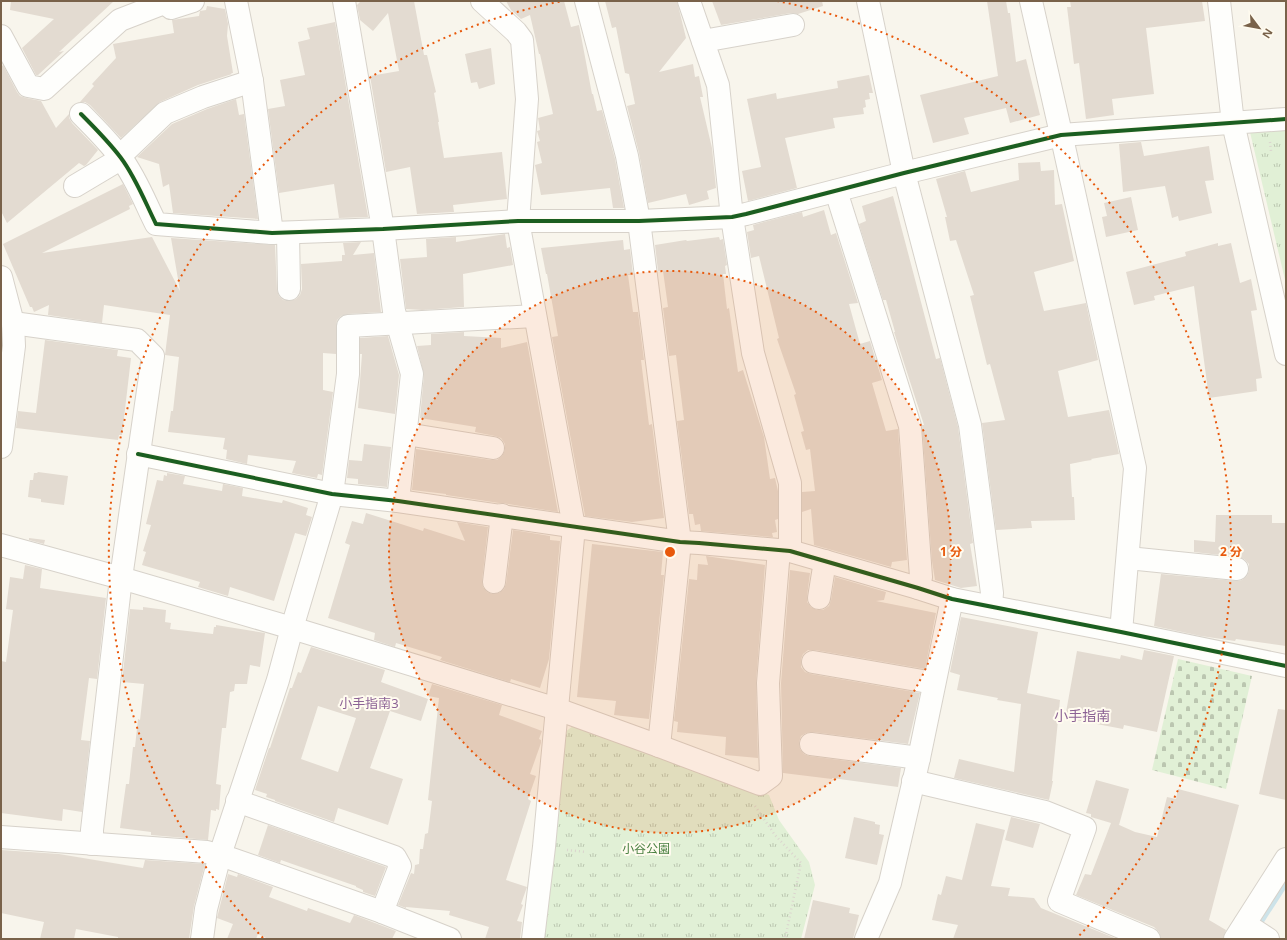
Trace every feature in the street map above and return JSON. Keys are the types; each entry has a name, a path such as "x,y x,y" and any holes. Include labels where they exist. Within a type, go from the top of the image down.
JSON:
{"street":[{"path":"1,36 28,86 44,89 120,20 164,2 171,8 193,1"},
{"path":"236,1 280,233 289,289"},
{"path":"344,1 383,229 394,312 412,374 398,501"},
{"path":"482,1 516,32 522,40 527,99 518,221 574,528 544,847 533,939"},
{"path":"586,1 627,156 639,221 680,542 659,746"},
{"path":"1,546 121,578 292,628 557,709 760,784 771,776 768,684 784,551 790,483 753,353 732,217 718,85 689,1"},
{"path":"868,1 904,174 970,425 992,593 991,606"},
{"path":"1031,1 1135,468 1121,632"},
{"path":"1219,1 1233,123 1286,354"},
{"path":"703,41 793,25"},
{"path":"75,186 121,157 165,113 203,97 252,81"},
{"path":"81,114 121,157 139,187 156,224 280,233 518,221 639,221 732,217 1061,135 1286,119"},
{"path":"836,191 910,426 921,577 918,588"},
{"path":"1,277 13,323 14,346 1,447"},
{"path":"202,939 206,909 220,855 278,680 332,494 348,374 348,326 535,316"},
{"path":"13,323 138,340 153,356 121,578 92,830 92,844"},
{"path":"406,434 493,448"},
{"path":"138,454 332,494 398,501 574,528 680,542 784,551 825,561 952,599 1286,666"},
{"path":"494,582 502,516"},
{"path":"1128,558 1236,569"},
{"path":"819,598 825,561"},
{"path":"866,939 890,883 919,758 952,599"},
{"path":"813,662 934,683"},
{"path":"811,744 919,758"},
{"path":"913,782 1045,812 1085,828 1059,901 1149,939"},
{"path":"237,801 395,857 400,866 382,912"},
{"path":"1,837 207,852 220,855 382,912 450,939"},
{"path":"1266,939 1240,932 1286,859"}],"path":[{"path":"757,783 751,800 776,836 801,862 785,939"}],"green space":[{"path":"1249,128 1286,128 1286,284"},
{"path":"1178,659 1252,676 1226,789 1152,770"},
{"name":"小谷公園","path":"573,726 769,795 779,820 809,862 815,885 801,939 544,939 565,732"}],"building":[{"path":"11,1 114,1 59,52 64,51 38,75 36,75 22,48 54,19 10,10"},
{"path":"361,1 414,1 424,55 427,55 436,92 434,93 444,158 502,152 507,199 453,205 454,212 417,214 410,167 386,172 370,76 399,71 388,13 373,31 360,20 357,5"},
{"path":"506,1 564,1 571,27 579,25 592,94 597,111 602,110 615,159 624,208 613,208 610,188 541,195 535,165 542,163 537,142 540,141 537,131 540,130 538,118 553,114 530,15 521,19 511,10"},
{"path":"605,1 677,1 686,38 659,72 693,64 695,77 699,76 703,97 700,97 712,148 716,188 707,191 709,199 689,205 686,194 648,203 639,153 627,106 635,104 629,74 625,73 616,27 612,28"},
{"path":"712,1 822,1 823,6 798,14 791,13 721,25"},
{"path":"987,1 1006,1 1008,13 1010,13 1016,62 1026,59 1040,115 1010,123 1006,108 964,118 969,134 933,143 920,95 998,76"},
{"path":"1070,1 1202,1 1205,21 1146,28 1154,94 1112,99 1114,115 1086,119 1079,63 1074,64 1067,7 1071,7"},
{"path":"207,6 225,9 228,24 227,36 232,74 198,85 160,102 121,138 90,105 85,102 80,102 94,86 92,84 116,58 113,44 174,33 172,20 199,16 200,11 206,10"},
{"path":"335,22 368,217 339,218 334,184 279,193 268,109 285,106 280,80 305,75 298,42 310,39 307,28"},
{"path":"491,48 495,84 479,89 477,82 471,83 465,54"},
{"path":"3,65 20,96 41,101 56,128 69,114 69,118 72,123 98,150 86,165 84,166 79,163 7,223 1,211 1,67"},
{"path":"869,75 873,93 869,93 870,99 865,100 866,107 863,108 864,114 833,118 835,128 785,138 797,188 748,201 742,171 761,167 747,99 776,93 777,99 838,88 837,81"},
{"path":"236,99 239,115 244,114 258,219 173,213 169,184 163,187 159,164 137,157 172,124 207,109"},
{"path":"1141,142 1144,156 1209,146 1214,180 1205,181 1212,213 1179,221 1178,216 1172,218 1165,186 1123,192 1119,144"},
{"path":"1040,162 1041,171 1054,170 1055,205 1062,204 1074,261 1034,272 1044,311 1086,303 1098,360 1058,371 1068,417 1109,410 1119,454 1070,464 1075,520 1031,521 1032,528 996,530 982,423 1005,420 990,364 987,365 970,296 974,295 956,240 950,241 945,217 947,217 936,179 965,171 971,192 1019,180 1018,163"},
{"path":"123,184 133,204 129,206 130,209 42,253 152,237 180,291 171,238 275,245 277,290 279,296 283,300 289,301 296,299 300,295 302,289 301,264 342,261 342,255 345,255 343,243 361,242 353,255 374,253 381,312 347,314 341,316 337,320 336,326 336,354 323,353 323,390 333,392 322,475 318,474 317,478 292,473 296,461 248,455 247,464 226,459 227,450 223,449 225,438 168,432 171,411 173,411 179,357 165,355 170,315 104,305 102,323 48,315 49,305 34,312 32,307 30,307 3,244"},
{"path":"893,196 936,359 940,358 958,427 973,543 970,544 977,586 961,588 935,580 932,561 922,425 924,425 894,332 886,300 883,300 859,224 866,221 862,206"},
{"path":"1131,197 1138,230 1106,237 1102,217 1107,216 1104,203"},
{"path":"824,210 831,235 836,233 858,303 849,304 860,344 870,341 882,380 872,383 886,431 898,429 907,560 892,562 891,567 814,545 811,509 802,512 802,492 815,491 810,449 806,450 801,432 804,431 794,395 796,394 777,339 779,338 759,256 751,258 747,232 754,230 753,225 802,212 803,217"},
{"path":"505,234 507,248 510,247 513,265 463,274 464,307 422,310 406,309 400,259 427,257 426,239 456,237 456,242"},
{"path":"719,237 720,240 723,239 727,265 725,266 726,274 723,274 727,309 729,308 738,372 743,370 764,437 770,479 775,478 778,491 778,519 775,520 777,532 772,533 773,537 701,531 700,524 695,525 693,514 689,514 677,421 684,420 676,355 669,356 663,308 668,307 663,271 658,271 655,245"},
{"path":"623,240 624,250 630,249 633,275 628,275 633,312 638,312 644,360 641,360 649,425 652,424 664,518 632,522 585,516 552,337 558,336 541,248"},
{"path":"1218,243 1218,246 1231,243 1240,283 1251,279 1257,310 1251,311 1262,378 1256,379 1257,391 1209,398 1194,286 1154,296 1155,300 1134,305 1126,272 1186,256 1185,252"},
{"path":"464,332 464,336 501,338 501,348 527,342 558,512 412,490 416,449 491,460 497,460 502,456 505,450 505,444 501,438 475,432 476,427 420,418 424,375 417,346 431,345 431,334"},
{"path":"388,336 399,375 395,414 358,408 362,354 360,354 360,338"},
{"path":"45,340 118,350 117,356 131,358 122,435 119,435 118,440 16,428 18,411 36,413"},
{"path":"364,444 391,447 387,487 358,484 358,479 347,478 349,460 362,461"},
{"path":"38,472 68,476 64,505 41,502 41,499 28,497 30,480 33,480 34,473"},
{"path":"167,473 185,476 183,484 222,491 223,484 243,488 242,496 282,503 283,500 308,508 306,515 312,517 306,536 295,533 274,601 230,587 228,596 198,587 200,582 142,565 146,552 143,551 151,525 146,524 157,480 163,481 164,475 167,476"},
{"path":"366,513 423,531 424,528 465,541 457,522 488,527 482,581 483,587 487,592 492,594 499,593 504,589 506,584 513,530 550,536 550,540 560,541 549,659 540,688 511,679 510,682 440,660 442,657 396,643 395,647 374,640 375,633 328,618 350,545 345,543 352,521 363,524"},
{"path":"1216,515 1272,515 1272,523 1286,523 1286,646 1201,636 1154,626 1161,574 1236,581 1242,580 1247,576 1249,564 1244,559 1194,552 1194,540 1215,542"},
{"path":"29,538 45,540 44,544 29,540"},
{"path":"592,544 663,552 661,575 664,575 649,719 614,715 616,701 577,697"},
{"path":"706,556 765,565 756,682 758,758 725,755 726,737 677,732 678,722 674,721 689,579 697,580 698,564 708,565"},
{"path":"25,565 42,569 40,588 106,598 97,679 89,678 81,740 90,741 82,812 63,809 62,821 1,813 1,661 6,662 13,610 6,609 10,577 23,579"},
{"path":"790,570 810,573 807,602 811,607 817,610 823,610 829,606 835,577 886,592 884,600 876,601 936,613 925,669 815,650 808,650 803,654 801,659 801,667 805,672 811,674 920,693 908,744 813,732 806,733 801,736 799,742 800,749 804,754 809,756 901,768 898,787 783,773 781,683"},
{"path":"143,607 166,610 165,622 171,623 170,629 213,634 214,627 216,627 216,625 265,633 260,667 250,665 247,684 235,684 234,691 230,692 226,728 222,728 216,784 221,785 219,810 211,810 208,840 151,835 151,832 120,828 126,784 129,784 138,719 140,720 144,684 122,682 130,609 143,610"},
{"path":"961,617 1038,632 1027,693 1060,700 1053,781 1049,800 954,778 959,759 1014,772 1021,704 997,700 998,698 957,690 960,675 950,672"},
{"path":"311,647 385,670 381,682 428,699 421,721 390,711 370,768 403,779 388,825 338,808 334,822 275,801 266,797 267,794 255,790 290,688 292,688 298,672 301,673","holes":["318,706 356,718 338,772 301,759"]},
{"path":"1144,650 1174,656 1157,732 1124,725 1123,729 1065,718 1077,651 1120,659 1121,655 1142,660"},
{"path":"432,684 502,705 499,715 542,731 539,739 541,740 541,743 530,774 536,776 528,799 531,801 506,880 527,887 521,904 523,905 517,921 522,922 520,939 485,939 489,927 449,915 450,911 406,908 398,905 411,873 414,874 415,865 419,864 420,849 423,849 425,834 428,833 432,801 428,800 439,698 428,696"},
{"path":"1278,709 1286,710 1286,800 1259,794"},
{"path":"1096,780 1129,789 1119,825 1135,832 1157,837 1167,797 1176,799 1178,789 1239,805 1209,920 1226,930 1223,939 1161,939 1159,932 1154,927 1076,895 1085,874 1091,875 1111,823 1091,817 1091,814 1086,813"},
{"path":"854,817 875,822 875,824 880,825 879,834 884,835 877,865 845,858"},
{"path":"1011,817 1040,824 1033,848 1005,840"},
{"path":"976,823 1005,830 991,886 1010,888 1008,896 1034,898 1041,908 1117,939 953,939 958,925 932,920 938,894 941,895 946,876 962,880"},
{"path":"268,825 386,867 375,896 363,892 363,890 356,886 281,860 280,863 258,855"},
{"path":"1,850 59,854 143,868 145,860 205,864 194,906 189,939 118,939 118,937 76,929 74,939 40,939 44,922 1,913"},
{"path":"228,874 237,877 238,874 273,887 269,897 307,911 308,908 350,923 354,915 396,931 392,939 268,939 258,934 256,939 227,939 233,924 217,918"},
{"path":"813,900 850,908 849,913 859,915 853,939 804,939"}],"waterway":[{"path":"1256,928 1286,882"}],"cycle path":[{"path":"81,114 107,141 126,166 136,182 156,224 272,233 383,229 518,221 639,221 732,217 1061,135 1286,119"},
{"path":"138,454 332,494 398,501 680,542 790,551 952,599 1286,666"}],"district":[{"name":"小手指南3","path":"369,703"},
{"name":"小手指南","path":"1082,715"}]}
